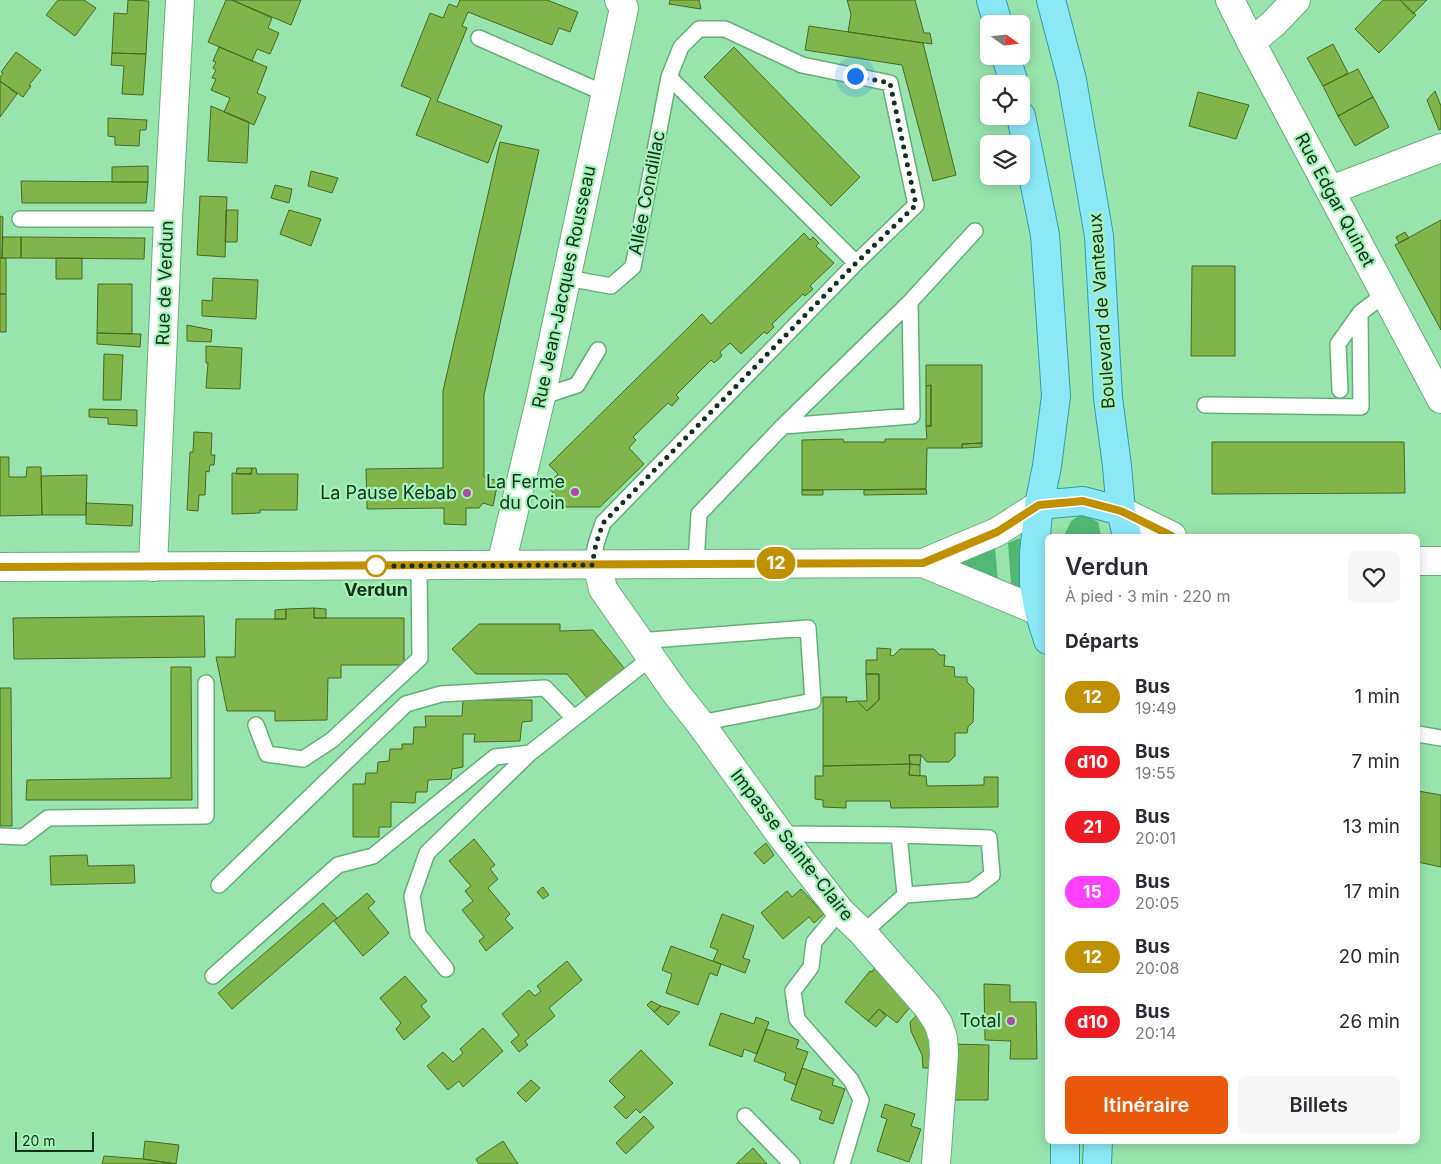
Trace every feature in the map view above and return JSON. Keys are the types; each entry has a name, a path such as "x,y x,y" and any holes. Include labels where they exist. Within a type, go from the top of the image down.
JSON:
{"main road":[{"path":"991,0 995,15"},
{"name":"Boulevard de Vanteaux","path":"1051,0 1072,80 1099,236 1108,398 1124,523"},
{"path":"1023,125 1045,235 1056,396 1047,466 1039,505 1034,554 1034,584 1043,612"},
{"path":"1039,505 1083,501 1124,523"},
{"path":"1065,1144 1065,1164"},
{"path":"1097,1164 1098,1144"}],"street":[{"name":"Rue de Verdun","path":"153,567 168,219 180,0"},
{"name":"Rue Edgar Quinet","path":"1230,0 1441,399"},
{"path":"1251,42 1273,24 1296,0"},
{"name":"Rue Jean-Jacques Rousseau","path":"501,565 567,278 606,94 622,4"},
{"path":"1330,190 1441,148"},
{"path":"923,563 997,532 1039,505"},
{"path":"1124,523 1165,534"},
{"path":"1420,561 1441,560"},
{"path":"0,567 923,563 1043,612"},
{"name":"Impasse Sainte-Claire","path":"596,565 603,589 676,693 700,723 780,834 840,912 864,933 927,1006 938,1023 943,1038 944,1054 936,1164"}],"lane":[{"name":"Allée Condillac","path":"567,278 611,286 632,267 669,77 681,47 699,29 725,29 802,65 890,83 916,205 856,263 603,523 596,544 596,565"},
{"path":"479,38 606,94"},
{"path":"669,77 856,263"},
{"path":"20,220 168,219"},
{"path":"696,563 699,514 783,426 910,302 975,231"},
{"path":"1340,390 1338,344 1360,313 1385,294"},
{"path":"783,426 912,416 910,302"},
{"path":"1205,405 1361,406 1360,313"},
{"path":"541,397 577,384 598,350"},
{"path":"256,725 268,754 303,759 332,740 420,658 419,566"},
{"path":"446,968 418,934 412,896 427,853 530,753 574,718 645,649 808,628 813,702 700,723"},
{"path":"0,836 22,837 48,818 206,816 206,683"},
{"path":"219,884 406,704 441,694 544,688 574,718"},
{"path":"1420,734 1441,738"},
{"path":"213,976 338,865 373,856 494,757 530,753"},
{"path":"780,834 989,838 992,875 972,890 905,895 864,933"},
{"path":"899,835 905,895"},
{"path":"840,912 814,942 811,967 793,990 797,1019 851,1080 861,1100 842,1164"},
{"path":"745,1116 792,1164"}],"green space":[{"path":"1082,514 1098,522 1101,534 1065,534 1071,521"},
{"path":"1020,538 1023,590 1011,584 1008,543"},
{"path":"995,548 998,581 960,568 961,559"}],"building":[{"path":"58,0 84,0 96,8 75,36 46,15"},
{"path":"128,0 149,1 146,54 112,53 114,13 127,14"},
{"path":"226,0 232,0 272,18 268,28 279,33 270,54 257,49 252,61 208,42"},
{"path":"232,0 301,0 291,25"},
{"path":"460,0 547,0 578,12 570,32 559,28 552,45 468,12 462,26 467,28 437,101 502,126 488,163 416,135 431,98 401,86 430,13 443,18 449,4 457,7"},
{"path":"670,0 699,0 701,9 669,4"},
{"path":"847,0 915,0 924,33 930,33 932,44 848,32 851,14"},
{"path":"1383,0 1400,0 1416,15 1379,53 1355,29"},
{"path":"1400,0 1427,0 1413,14"},
{"path":"809,26 923,43 956,175 933,181 902,65 805,50"},
{"path":"1333,44 1348,73 1323,86 1307,58"},
{"path":"219,47 267,67 257,93 266,97 254,125 224,112 230,98 211,90 216,79 212,78 216,70 213,68 216,62 213,61"},
{"path":"734,47 860,177 831,206 704,77"},
{"path":"16,52 41,70 29,85 31,86 23,97 0,81 3,73 1,72"},
{"path":"112,53 146,54 143,95 122,94 124,66 111,65"},
{"path":"1358,69 1373,97 1338,116 1323,86"},
{"path":"0,81 17,94 0,117"},
{"path":"1435,91 1441,106 1441,129 1439,130 1427,100"},
{"path":"1198,92 1249,105 1236,139 1189,126"},
{"path":"1373,97 1389,127 1355,146 1338,116"},
{"path":"211,106 249,122 247,163 208,161"},
{"path":"108,118 147,120 146,130 140,130 139,146 115,145 115,137 108,136"},
{"path":"500,142 539,150 484,395 484,477 498,481 493,506 483,503 479,508 466,508 466,525 444,524 444,508 367,509 366,469 443,468 443,391"},
{"path":"148,166 148,182 112,182 112,167"},
{"path":"311,171 338,178 332,193 308,186"},
{"path":"21,181 148,182 146,203 22,203"},
{"path":"275,185 292,189 289,203 271,198"},
{"path":"200,196 227,197 225,257 197,255"},
{"path":"226,210 238,210 237,242 225,242"},
{"path":"289,210 321,219 311,246 280,234"},
{"path":"0,216 3,217 2,258 0,258"},
{"path":"1441,220 1441,330 1395,245"},
{"path":"1405,232 1409,238 1399,243 1396,237"},
{"path":"804,233 810,240 813,237 819,243 816,246 834,263 810,286 813,289 805,296 803,294 772,324 774,327 767,334 764,332 741,354 730,343 720,352 722,356 714,363 711,360 676,395 679,398 672,406 668,403 633,437 636,440 629,448 644,464 600,507 566,507 546,485 558,474 549,465 702,314 711,324"},
{"path":"3,237 21,237 21,258 2,258"},
{"path":"21,237 145,238 144,259 21,258"},
{"path":"0,258 6,258 6,294 0,294"},
{"path":"56,258 82,258 82,279 56,279"},
{"path":"1192,266 1235,266 1235,356 1191,356"},
{"path":"213,278 258,280 256,319 202,316 202,300 212,301"},
{"path":"98,284 132,284 132,334 97,333"},
{"path":"0,294 6,294 6,332 0,332"},
{"path":"187,325 212,330 211,342 187,341"},
{"path":"97,333 141,334 140,347 97,344"},
{"path":"206,346 242,348 240,389 206,388 208,363 206,363"},
{"path":"104,354 123,355 121,400 103,400"},
{"path":"926,365 982,365 982,443 962,444 962,448 927,448 926,489 802,490 802,440 843,439 844,442 885,442 885,439 927,439 926,426 931,426 931,385 926,386"},
{"path":"931,385 931,426 926,426 926,386"},
{"path":"89,409 137,410 137,426 108,424 108,418 89,417"},
{"path":"194,432 212,433 211,455 215,455 214,465 210,465 209,472 206,471 205,495 199,495 198,511 187,510 190,452 193,452"},
{"path":"1212,442 1404,442 1405,493 1212,494"},
{"path":"982,443 982,447 962,448 962,444"},
{"path":"0,457 9,457 9,477 26,477 27,467 41,467 42,515 0,516"},
{"path":"237,468 252,468 251,474 236,474"},
{"path":"252,468 256,468 257,474 298,474 297,510 260,510 260,513 232,514 232,473 251,474"},
{"path":"87,475 86,515 42,515 41,476"},
{"path":"926,489 927,494 864,495 864,490"},
{"path":"802,490 823,490 823,495 802,495"},
{"path":"86,503 133,505 132,526 86,524"},
{"path":"314,608 314,618 404,618 404,665 341,665 341,678 328,678 327,720 275,721 275,711 227,711 216,657 235,657 236,619 286,619 286,609"},
{"path":"314,608 326,609 326,618 314,618"},
{"path":"286,609 286,619 275,619 275,610"},
{"path":"204,616 205,657 14,659 13,618"},
{"path":"479,624 560,624 560,631 593,630 624,668 588,699 567,674 476,674 452,649"},
{"path":"877,648 891,649 890,655 893,656 900,649 934,649 940,655 945,655 944,666 954,667 955,677 967,677 967,682 974,689 973,722 968,727 967,733 955,733 955,756 949,762 927,762 921,755 909,755 910,764 823,766 823,697 847,697 846,702 857,701 867,711 879,700 879,674 866,674 866,660 877,660"},
{"path":"171,667 191,667 192,800 26,800 27,780 171,778"},
{"path":"866,674 879,674 879,700 867,711 857,701 867,701"},
{"path":"0,688 11,688 12,826 0,826"},
{"path":"463,700 532,700 532,721 522,722 520,741 474,742 475,734 463,734 463,767 452,769 451,779 428,780 427,792 416,792 415,803 391,802 391,827 379,827 379,837 353,837 353,784 365,784 366,773 377,773 378,762 389,761 390,749 402,749 402,744 413,744 414,727 426,727 425,716 462,716"},
{"path":"909,755 921,755 920,765 910,764"},
{"path":"910,764 909,775 926,776 927,786 984,785 984,777 998,777 998,807 891,808 890,801 846,801 846,808 823,807 823,800 815,799 815,776 823,776 823,766"},
{"path":"910,764 920,765 920,776 909,775"},
{"path":"1420,791 1441,795 1441,867 1420,862"},
{"path":"474,839 495,865 490,869 498,879 488,888 510,914 505,919 513,928 486,951 479,941 484,937 462,910 473,901 465,891 471,886 449,861"},
{"path":"766,843 774,855 764,864 754,853"},
{"path":"87,855 88,866 134,865 135,883 51,885 50,856"},
{"path":"543,887 549,895 543,899 537,892"},
{"path":"801,889 824,914 814,923 809,917 783,939 761,913 787,891 792,897"},
{"path":"367,893 375,902 368,908 389,933 363,956 334,921"},
{"path":"323,903 337,918 232,1009 218,993"},
{"path":"722,914 754,926 743,958 750,960 745,973 713,961 718,950 710,947"},
{"path":"671,946 721,964 717,976 710,973 698,1005 666,993 672,974 662,970"},
{"path":"567,961 582,980 549,1008 555,1016 525,1041 528,1045 519,1052 511,1042 519,1035 502,1014 529,990 535,996 541,991 537,986"},
{"path":"875,967 911,1006 897,1023 879,1009 868,1021 845,1002"},
{"path":"405,976 427,1001 421,1006 430,1017 404,1040 396,1029 401,1023 380,998"},
{"name":"Total","path":"984,984 1010,985 1010,1002 1036,1002 1037,1059 1010,1059 1011,1041 985,1040"},
{"path":"651,1001 661,1006 654,1012 647,1005"},
{"path":"661,1006 680,1012 668,1025 654,1012"},
{"path":"879,1009 886,1016 876,1027 868,1021"},
{"path":"721,1013 754,1024 756,1017 769,1022 757,1054 744,1049 742,1057 709,1045"},
{"path":"918,1014 936,1042 935,1068 923,1068 922,1055 911,1031 910,1022"},
{"path":"483,1028 503,1051 463,1087 459,1081 448,1090 427,1066 443,1052 453,1062 463,1053 460,1049"},
{"path":"766,1029 799,1040 796,1048 808,1052 796,1085 784,1080 786,1073 754,1061"},
{"path":"952,1044 989,1045 988,1100 951,1100"},
{"path":"641,1050 673,1083 640,1113 636,1109 626,1119 614,1107 625,1097 609,1081"},
{"path":"802,1068 834,1079 832,1085 845,1089 833,1124 819,1119 822,1111 791,1100"},
{"path":"531,1080 540,1088 526,1102 517,1093"},
{"path":"885,1104 915,1114 911,1126 921,1129 909,1162 877,1151 887,1119 881,1117"},
{"path":"644,1116 654,1127 626,1154 616,1143"},
{"path":"145,1141 179,1145 176,1164 143,1159"},
{"path":"503,1141 518,1164 479,1164 476,1159"},
{"path":"753,1148 767,1164 736,1164"},
{"path":"104,1156 143,1159 176,1164 102,1164"}],"bus line":[{"name":"12","path":"0,567 923,563 997,532 1039,505 1083,501 1121,511 1168,534"}],"place":[{"name":"La Ferme du Coin","path":"575,492"},
{"name":"La Pause Kebab","path":"467,493"},
{"name":"Verdun","path":"376,566"},
{"name":"Total","path":"1011,1021"}],"route":[{"path":"376,566 592,565 603,523 856,263 916,205 890,83 855,76"}]}
